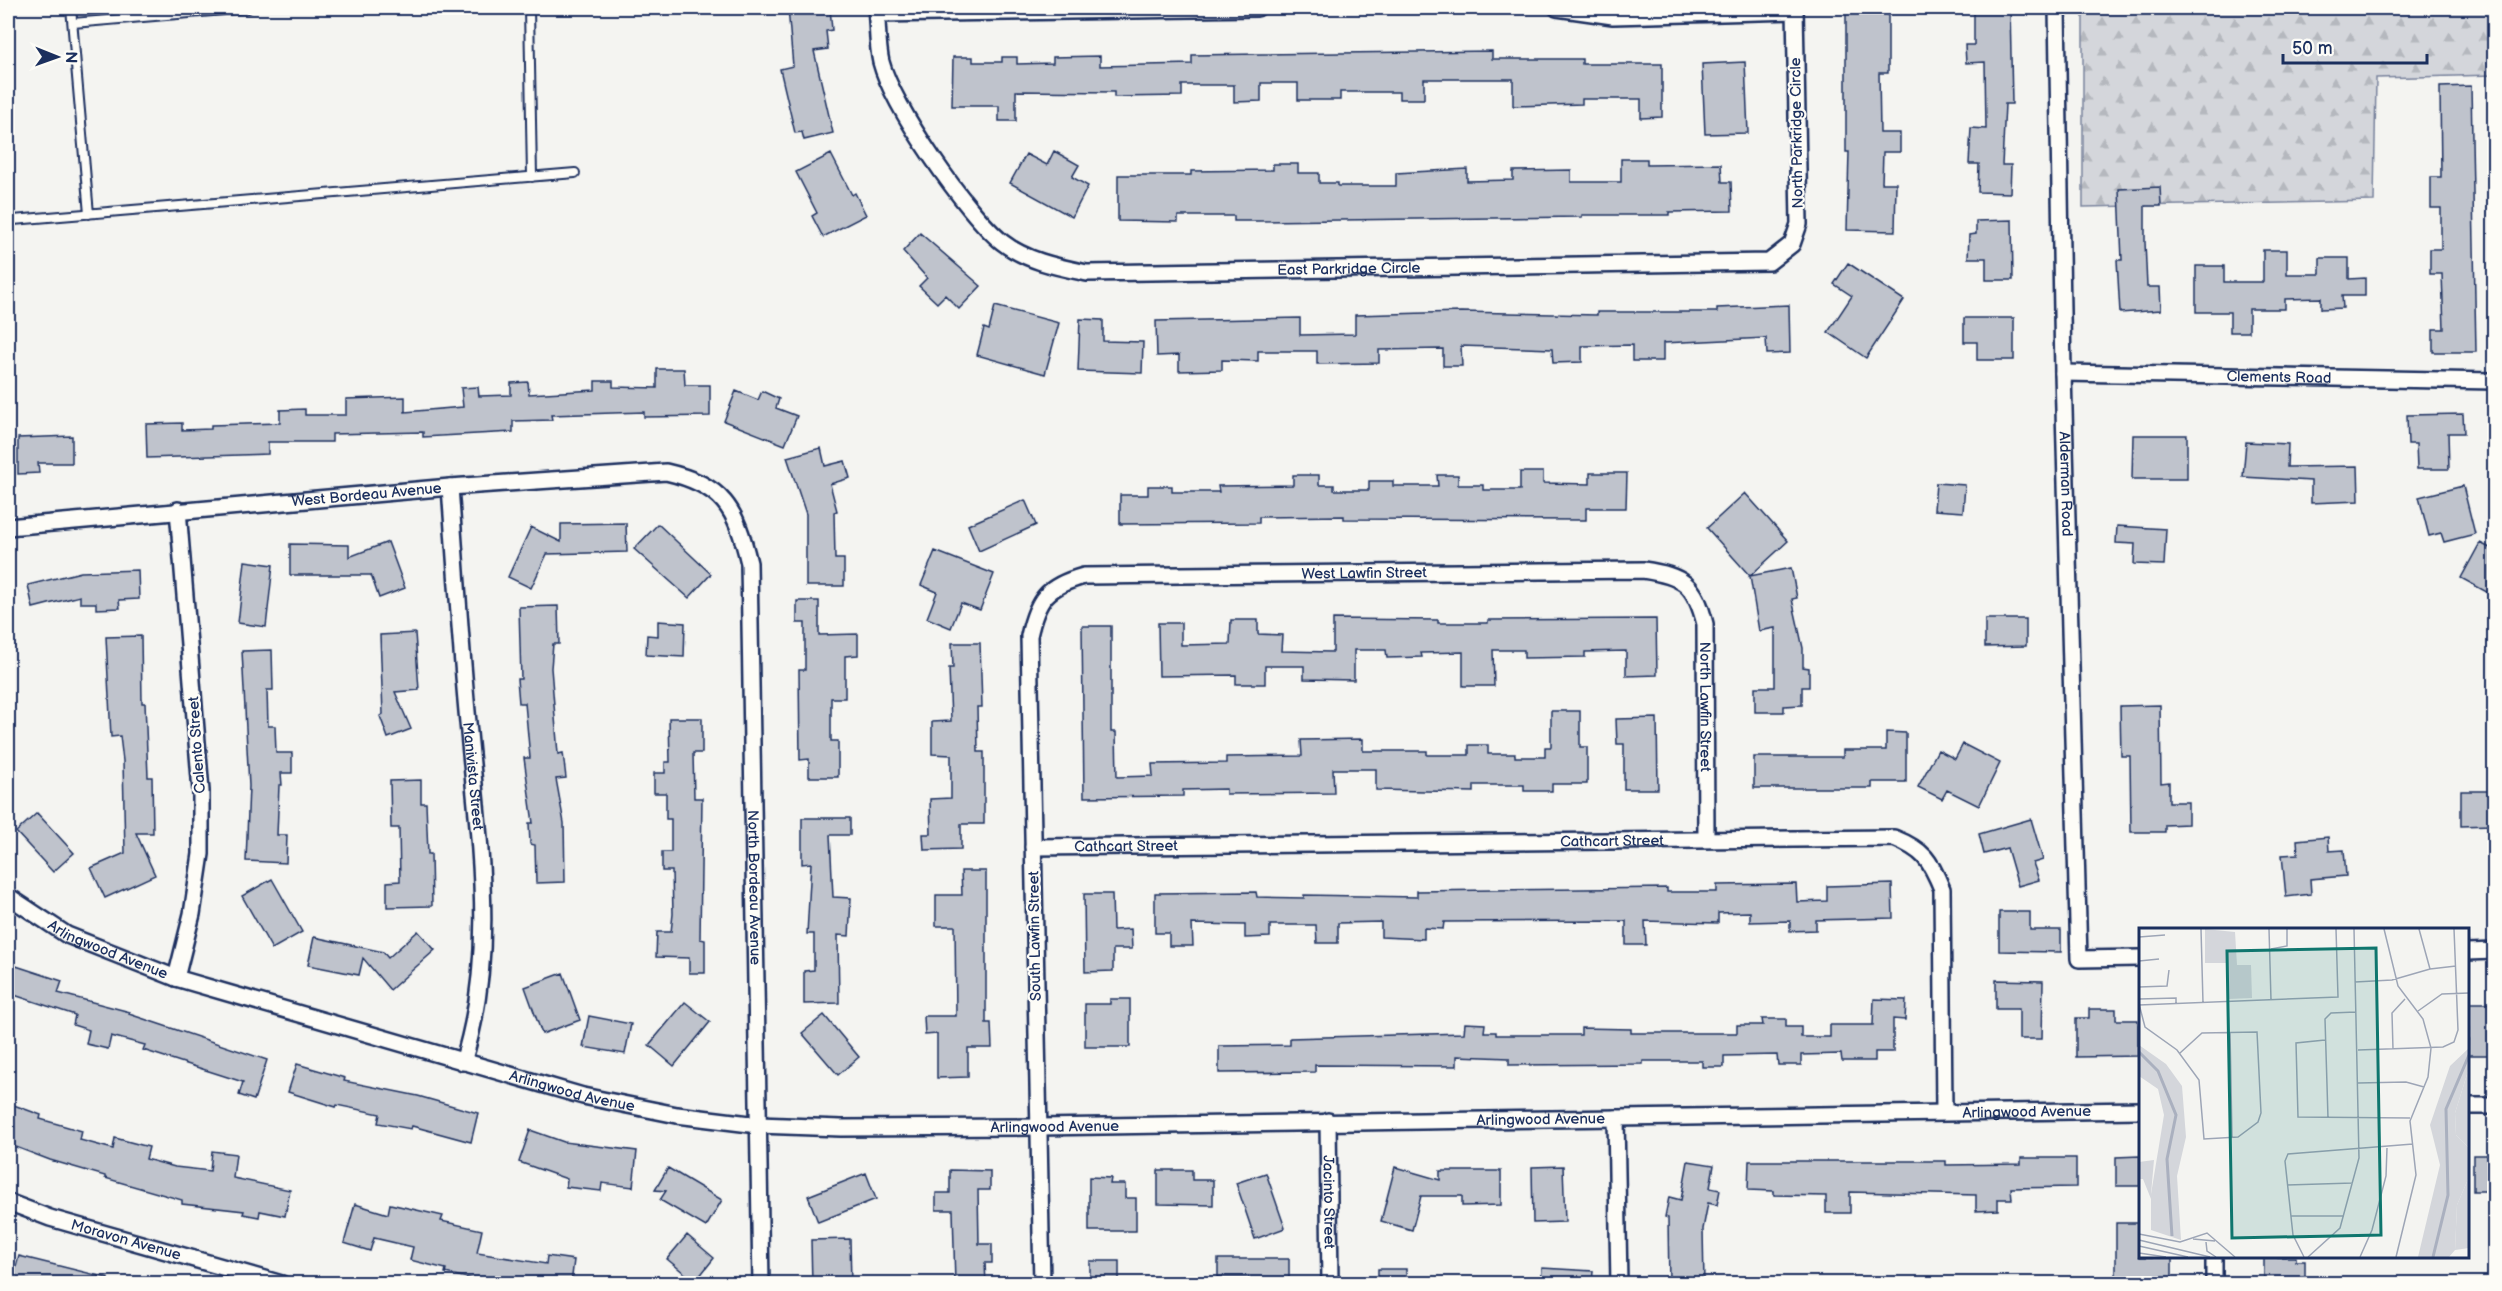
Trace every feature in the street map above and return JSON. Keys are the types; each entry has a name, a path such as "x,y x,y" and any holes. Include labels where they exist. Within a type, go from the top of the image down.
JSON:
{"street":[{"path":"877,11 1257,8"},
{"path":"1557,8 1613,16 1795,9"},
{"name":"Alderman Road","path":"2057,8 2063,373 2079,959 2139,958"},
{"name":"North Parkridge Circle","path":"1782,253 1792,244 1799,224 1795,9"},
{"name":"East Parkridge Circle","path":"877,11 881,61 896,100 948,178 980,219 1003,243 1059,268 1087,273 1754,264 1769,262 1782,253"},
{"name":"Clements Road","path":"2063,373 2494,381"},
{"name":"West Bordeau Avenue","path":"8,527 450,487 666,472 697,479 721,497"},
{"name":"Manivista Street","path":"450,487 469,730 483,871 484,947 476,1008 463,1062"},
{"name":"North Bordeau Avenue","path":"721,497 734,516 749,563 761,1284"},
{"name":"Calento Street","path":"176,978 192,914 201,854 201,791 178,510"},
{"name":"West Lawfin Street","path":"1047,593 1062,582 1084,576 1643,570 1663,573 1684,580"},
{"name":"North Lawfin Street","path":"1684,580 1698,599 1705,624 1706,839"},
{"name":"South Lawfin Street","path":"1042,1284 1029,636 1034,611 1047,593"},
{"name":"Cathcart Street","path":"1034,847 1894,838 1915,846 1932,863 1942,889 1944,1112"},
{"name":"Arlingwood Avenue","path":"8,896 67,935 176,978 583,1096 677,1115 758,1125 841,1128 1040,1127 2139,1110"},
{"path":"2469,952 2494,951"},
{"path":"2469,1106 2494,1106"},
{"path":"1616,1118 1619,1284"},
{"name":"Jacinto Street","path":"1328,1121 1330,1284"},
{"name":"Moravon Avenue","path":"8,1202 50,1218 282,1284"},
{"path":"2214,1258 2214,1284"}],"lane":[{"path":"71,8 89,214"},
{"path":"72,23 248,8"},
{"path":"529,8 532,177"},
{"path":"13,220 575,173"}],"green space":[{"path":"2083,8 2494,8 2494,75 2376,78 2374,201 2083,207"}],"building":[{"path":"788,8 830,8 832,30 826,31 828,49 814,51 833,133 804,140 802,132 795,133 780,69 793,66"},
{"path":"1846,8 1888,8 1888,73 1879,73 1880,133 1900,133 1900,152 1883,152 1882,183 1896,183 1895,231 1847,230 1849,152 1846,152"},
{"path":"1974,8 2010,8 2012,104 2005,104 2002,165 2011,165 2010,193 1978,192 1979,164 1969,164 1971,128 1986,129 1985,62 1966,63 1965,45 1974,45"},
{"path":"1492,51 1492,59 1582,59 1582,64 1662,64 1662,117 1641,118 1641,99 1582,99 1582,104 1513,106 1513,79 1424,79 1424,99 1399,99 1399,92 1340,92 1340,100 1298,100 1298,83 1261,83 1261,101 1234,102 1234,85 1182,85 1182,96 1114,97 1114,92 1016,91 1016,121 999,121 999,106 952,106 953,57 973,57 973,62 1002,62 1002,57 1017,57 1017,64 1053,63 1053,57 1100,56 1100,66 1192,64 1192,55"},
{"path":"1745,62 1748,133 1705,134 1702,64"},
{"path":"2471,86 2476,352 2433,352 2433,329 2444,329 2442,274 2430,274 2430,249 2441,249 2441,208 2431,208 2431,177 2441,177 2440,87"},
{"path":"1054,151 1079,165 1072,177 1088,186 1072,217 1010,183 1026,154 1047,165"},
{"path":"831,154 852,195 855,193 866,215 823,237 812,216 817,213 796,172"},
{"path":"1621,159 1647,159 1647,165 1721,164 1722,182 1731,182 1732,211 1669,212 1669,215 1582,215 1582,217 1257,221 1234,221 1234,216 1178,216 1178,222 1118,221 1118,175 1191,175 1191,171 1273,170 1273,164 1298,164 1298,173 1319,173 1319,183 1338,183 1338,186 1396,186 1396,173 1467,169 1467,181 1513,180 1513,171 1571,170 1571,182 1621,182"},
{"path":"2160,187 2161,206 2145,206 2145,242 2147,287 2160,287 2161,310 2120,313 2117,260 2122,260 2119,189"},
{"path":"2012,220 2013,280 1986,280 1986,258 1968,258 1969,235 1976,234 1976,221"},
{"path":"920,233 981,286 959,309 945,295 937,303 919,286 927,278 903,251"},
{"path":"2263,250 2287,250 2287,274 2320,274 2320,258 2349,258 2349,279 2365,278 2365,296 2342,296 2343,308 2321,309 2321,298 2285,299 2285,309 2249,309 2249,332 2230,332 2230,312 2196,312 2196,266 2224,266 2224,282 2263,282"},
{"path":"1848,263 1904,300 1866,358 1828,332 1852,296 1834,284"},
{"path":"1789,305 1790,353 1767,354 1766,338 1663,343 1663,361 1632,361 1632,345 1582,346 1582,362 1553,363 1552,349 1461,346 1462,366 1443,366 1443,349 1379,350 1379,363 1317,364 1317,351 1258,351 1258,361 1222,360 1222,370 1179,371 1179,355 1157,356 1156,321 1300,318 1300,335 1355,334 1355,315 1461,312 1597,315 1597,312 1717,312 1717,308"},
{"path":"995,306 1059,323 1045,374 977,355 984,328 989,330"},
{"path":"1964,318 2014,318 2014,360 1977,360 1977,342 1964,342"},
{"path":"1080,319 1103,320 1103,341 1143,342 1142,373 1078,371"},
{"path":"657,369 684,369 685,385 710,385 710,416 644,417 644,412 551,415 552,420 513,421 513,432 423,437 423,432 332,434 332,442 268,442 268,454 147,458 146,424 182,423 182,430 211,429 211,425 280,423 280,410 305,409 305,415 346,415 346,399 405,397 405,412 463,407 461,388 478,387 479,396 511,395 511,383 528,382 529,394 595,390 595,381 613,381 613,387 657,388"},
{"path":"736,391 758,400 762,391 779,399 776,408 797,416 785,445 724,421"},
{"path":"2463,414 2464,433 2448,433 2449,469 2417,469 2416,444 2408,444 2407,415"},
{"path":"2133,435 2187,435 2187,479 2132,479"},
{"path":"72,436 72,463 38,463 39,473 18,474 18,438"},
{"path":"2246,442 2288,444 2287,467 2358,466 2359,501 2311,503 2311,481 2243,477"},
{"path":"821,448 825,466 845,461 850,478 830,484 837,511 834,512 835,559 844,559 844,586 806,586 806,514 787,457"},
{"path":"1520,472 1543,472 1543,483 1590,484 1590,473 1627,473 1626,508 1586,508 1586,520 1344,519 1344,516 1259,517 1259,523 1120,524 1120,495 1148,495 1148,486 1172,486 1172,492 1219,492 1218,486 1293,485 1293,475 1319,475 1319,485 1334,485 1334,490 1369,490 1369,481 1393,481 1393,486 1438,486 1437,475 1458,475 1458,485 1483,485 1483,490 1520,490"},
{"path":"1936,483 1965,485 1963,512 1934,510"},
{"path":"2463,486 2475,534 2444,542 2441,533 2429,536 2419,497"},
{"path":"1745,493 1788,541 1750,576 1707,528"},
{"path":"1025,500 1036,525 979,551 968,525"},
{"path":"626,523 627,552 547,554 531,588 508,577 531,527 561,542 561,524"},
{"path":"658,524 711,574 689,598 634,549"},
{"path":"2117,526 2166,529 2164,565 2134,564 2135,544 2116,543"},
{"path":"388,542 405,588 379,598 371,575 290,575 290,544 349,545 349,557"},
{"path":"2480,543 2494,550 2494,596 2461,578"},
{"path":"935,551 994,574 980,610 961,603 951,628 927,618 937,592 921,585"},
{"path":"245,561 273,565 266,627 238,623"},
{"path":"1791,568 1797,598 1792,599 1803,648 1803,667 1809,668 1809,687 1802,687 1802,705 1784,706 1784,712 1755,712 1755,687 1775,687 1775,628 1759,631 1750,576"},
{"path":"138,570 139,599 119,600 120,608 96,609 96,603 80,603 80,596 33,608 28,585 81,572"},
{"path":"797,601 819,601 819,635 858,634 858,655 845,656 845,698 831,698 831,741 838,741 838,777 809,777 809,759 800,760 799,670 805,670 805,623 797,623"},
{"path":"558,606 559,644 553,644 551,668 558,754 563,753 566,778 556,779 564,823 565,882 536,883 535,845 530,844 529,823 533,823 524,758 530,758 525,703 519,703 517,679 521,679 519,607"},
{"path":"1333,619 1488,623 1488,620 1656,619 1657,675 1626,676 1626,651 1585,652 1585,657 1524,658 1524,650 1493,650 1494,686 1463,686 1463,652 1421,653 1422,657 1387,658 1386,650 1354,650 1354,680 1304,679 1304,666 1265,666 1265,684 1236,684 1236,675 1159,676 1158,623 1181,623 1181,645 1230,644 1231,620 1258,620 1258,634 1282,635 1281,651 1333,652"},
{"path":"1985,619 2026,619 2026,646 1985,647"},
{"path":"658,621 685,623 684,657 646,655 647,635 658,636"},
{"path":"1082,626 1111,626 1111,732 1116,732 1117,777 1153,776 1152,764 1226,763 1226,757 1302,756 1301,740 1363,739 1363,751 1427,751 1427,755 1469,755 1469,745 1488,745 1488,754 1545,757 1545,747 1551,747 1551,711 1580,711 1580,747 1587,747 1587,784 1552,784 1552,791 1524,791 1524,785 1474,785 1474,792 1376,790 1376,769 1333,769 1334,793 1226,794 1226,789 1183,790 1183,796 1084,797"},
{"path":"415,633 419,690 395,692 411,729 388,738 380,716 383,714 380,635"},
{"path":"141,636 142,703 145,703 148,777 152,777 153,833 136,833 155,875 105,898 91,868 125,853 123,761 120,736 111,737 106,637"},
{"path":"952,643 980,643 982,707 977,707 978,752 984,752 984,824 961,824 961,849 924,850 923,834 931,834 930,799 951,798 951,755 932,754 932,722 951,721 949,668 953,668"},
{"path":"272,650 273,690 267,690 268,726 275,726 276,753 292,753 292,773 281,773 282,785 279,785 277,835 287,835 286,863 246,861 249,786 242,651"},
{"path":"2160,705 2161,783 2169,782 2169,802 2188,802 2188,824 2165,825 2165,832 2131,832 2130,756 2121,756 2120,706"},
{"path":"669,718 702,718 702,753 693,753 694,798 702,798 700,939 705,940 705,973 689,973 689,958 656,957 657,932 671,932 673,914 672,871 662,871 662,852 671,852 671,819 666,819 666,793 654,793 654,773 665,773 665,762 670,762"},
{"path":"1657,718 1658,789 1624,789 1624,744 1617,744 1616,719"},
{"path":"1886,732 1906,733 1906,782 1872,782 1872,788 1754,788 1754,757 1843,757 1843,750 1886,750"},
{"path":"1963,744 2000,763 1979,806 1947,790 1942,799 1918,787 1938,750 1955,759"},
{"path":"421,780 421,803 426,803 428,854 431,854 432,906 387,907 387,882 400,881 399,828 391,828 390,781"},
{"path":"2461,791 2490,791 2491,825 2461,826"},
{"path":"37,813 74,853 53,872 16,832"},
{"path":"802,818 850,818 850,835 830,835 833,897 851,898 849,936 838,935 839,1003 804,1004 804,971 814,970 814,934 807,934 811,863 802,864"},
{"path":"2031,819 2043,860 2033,863 2039,880 2018,886 2007,848 1984,854 1979,834"},
{"path":"2328,837 2329,851 2344,850 2346,876 2310,879 2311,894 2286,897 2282,855 2298,854 2297,840"},
{"path":"961,871 986,871 986,1023 991,1023 992,1048 968,1048 968,1077 937,1078 937,1034 925,1035 924,1016 956,1016 955,926 936,926 936,895 962,895"},
{"path":"272,879 302,932 272,949 242,896"},
{"path":"1796,884 1797,902 1827,901 1827,886 1892,884 1893,918 1816,920 1816,930 1790,931 1790,921 1750,922 1750,912 1718,913 1718,923 1645,921 1646,945 1626,945 1626,921 1444,922 1443,929 1424,928 1424,939 1381,937 1381,922 1338,923 1338,943 1317,943 1316,925 1270,925 1270,937 1245,938 1245,925 1192,924 1193,946 1169,946 1169,933 1155,933 1155,893 1256,892 1257,897 1304,898 1304,895 1417,897 1417,891 1667,888 1667,892 1717,892 1717,885"},
{"path":"1084,894 1112,894 1113,930 1131,929 1132,949 1113,949 1113,971 1085,972"},
{"path":"1999,912 2030,912 2030,930 2061,930 2061,952 1999,951"},
{"path":"418,931 435,950 390,990 363,958 359,975 308,965 314,937 383,952 388,958"},
{"path":"10,964 62,981 58,993 130,1012 129,1014 267,1060 254,1100 239,1095 243,1082 143,1050 145,1045 111,1036 108,1049 86,1044 89,1030 73,1025 75,1015 8,993"},
{"path":"563,973 580,1020 542,1034 525,987"},
{"path":"1996,980 2043,981 2042,1039 2019,1039 2019,1009 1996,1009"},
{"path":"1110,999 1130,999 1130,1047 1085,1047 1085,1004 1110,1004"},
{"path":"1874,999 1906,1000 1905,1020 1893,1019 1893,1052 1875,1052 1875,1061 1842,1061 1841,1054 1801,1055 1801,1065 1778,1065 1777,1055 1724,1056 1724,1067 1702,1067 1702,1061 1509,1065 1509,1058 1457,1056 1457,1066 1315,1065 1315,1072 1219,1073 1219,1046 1290,1045 1290,1038 1464,1033 1465,1023 1485,1024 1484,1032 1496,1032 1496,1035 1581,1035 1581,1028 1631,1029 1631,1033 1737,1033 1737,1025 1763,1025 1762,1019 1786,1019 1786,1027 1801,1027 1801,1037 1830,1037 1830,1025 1873,1025"},
{"path":"685,1002 710,1022 674,1066 649,1045"},
{"path":"2469,1003 2494,1003 2494,1055 2469,1055"},
{"path":"2089,1009 2116,1009 2116,1020 2138,1020 2138,1056 2076,1057 2076,1018 2089,1018"},
{"path":"824,1015 859,1057 838,1075 802,1033"},
{"path":"589,1016 631,1024 625,1054 583,1047"},
{"path":"297,1064 345,1078 344,1081 418,1096 478,1113 471,1142 412,1126 411,1129 378,1123 380,1114 337,1105 336,1107 288,1092"},
{"path":"11,1104 41,1115 40,1119 82,1131 80,1140 113,1149 115,1138 149,1147 146,1159 175,1167 210,1171 212,1151 236,1154 233,1178 290,1190 285,1216 260,1211 259,1217 243,1214 244,1211 182,1204 182,1200 105,1178 105,1176 50,1160 8,1144 8,1114"},
{"path":"530,1130 564,1142 637,1151 633,1187 602,1183 601,1191 566,1187 567,1179 519,1162"},
{"path":"2473,1155 2494,1155 2494,1191 2473,1191"},
{"path":"2139,1156 2139,1186 2116,1186 2116,1157"},
{"path":"2021,1158 2076,1158 2076,1187 2011,1188 2012,1199 1998,1199 1998,1210 1976,1211 1976,1195 1850,1192 1850,1213 1826,1213 1826,1196 1774,1195 1774,1191 1748,1190 1749,1161 1946,1161 1946,1165 2021,1164"},
{"path":"1688,1161 1714,1165 1710,1188 1720,1190 1717,1205 1708,1203 1703,1229 1704,1284 1669,1284 1668,1218 1665,1217 1669,1197 1681,1200"},
{"path":"1563,1166 1565,1222 1533,1223 1532,1167"},
{"path":"1395,1167 1440,1180 1440,1171 1501,1171 1501,1205 1462,1206 1462,1196 1421,1196 1412,1230 1381,1221"},
{"path":"668,1168 722,1200 706,1227 660,1200 666,1191 655,1190"},
{"path":"950,1170 990,1171 990,1190 978,1190 979,1244 992,1244 992,1263 985,1263 986,1284 955,1284 953,1210 936,1210 936,1193 950,1193"},
{"path":"1158,1170 1192,1170 1192,1180 1213,1180 1213,1205 1158,1204"},
{"path":"866,1173 876,1199 818,1222 808,1196"},
{"path":"1266,1173 1285,1228 1255,1239 1236,1183"},
{"path":"1089,1177 1111,1178 1110,1184 1125,1184 1125,1198 1136,1198 1136,1231 1089,1231"},
{"path":"355,1204 388,1214 390,1204 443,1216 441,1221 482,1230 477,1253 546,1264 547,1256 574,1260 571,1284 494,1284 445,1273 446,1269 410,1260 413,1247 374,1238 370,1251 344,1243"},
{"path":"2116,1223 2139,1223 2139,1258 2172,1258 2172,1278 2116,1279"},
{"path":"687,1235 714,1258 695,1282 667,1259"},
{"path":"850,1239 851,1284 812,1284 811,1240"},
{"path":"19,1256 108,1278 107,1284 8,1284 8,1264 16,1267"},
{"path":"2264,1258 2296,1258 2296,1261 2305,1261 2305,1279 2296,1279 2296,1284 2264,1284"},
{"path":"1218,1259 1289,1259 1289,1284 1249,1284 1249,1277 1218,1277"},
{"path":"1090,1261 1119,1261 1119,1284 1090,1284"},
{"path":"1542,1268 1593,1271 1592,1284 1541,1284"},
{"path":"1378,1269 1406,1269 1406,1284 1378,1284"}]}
